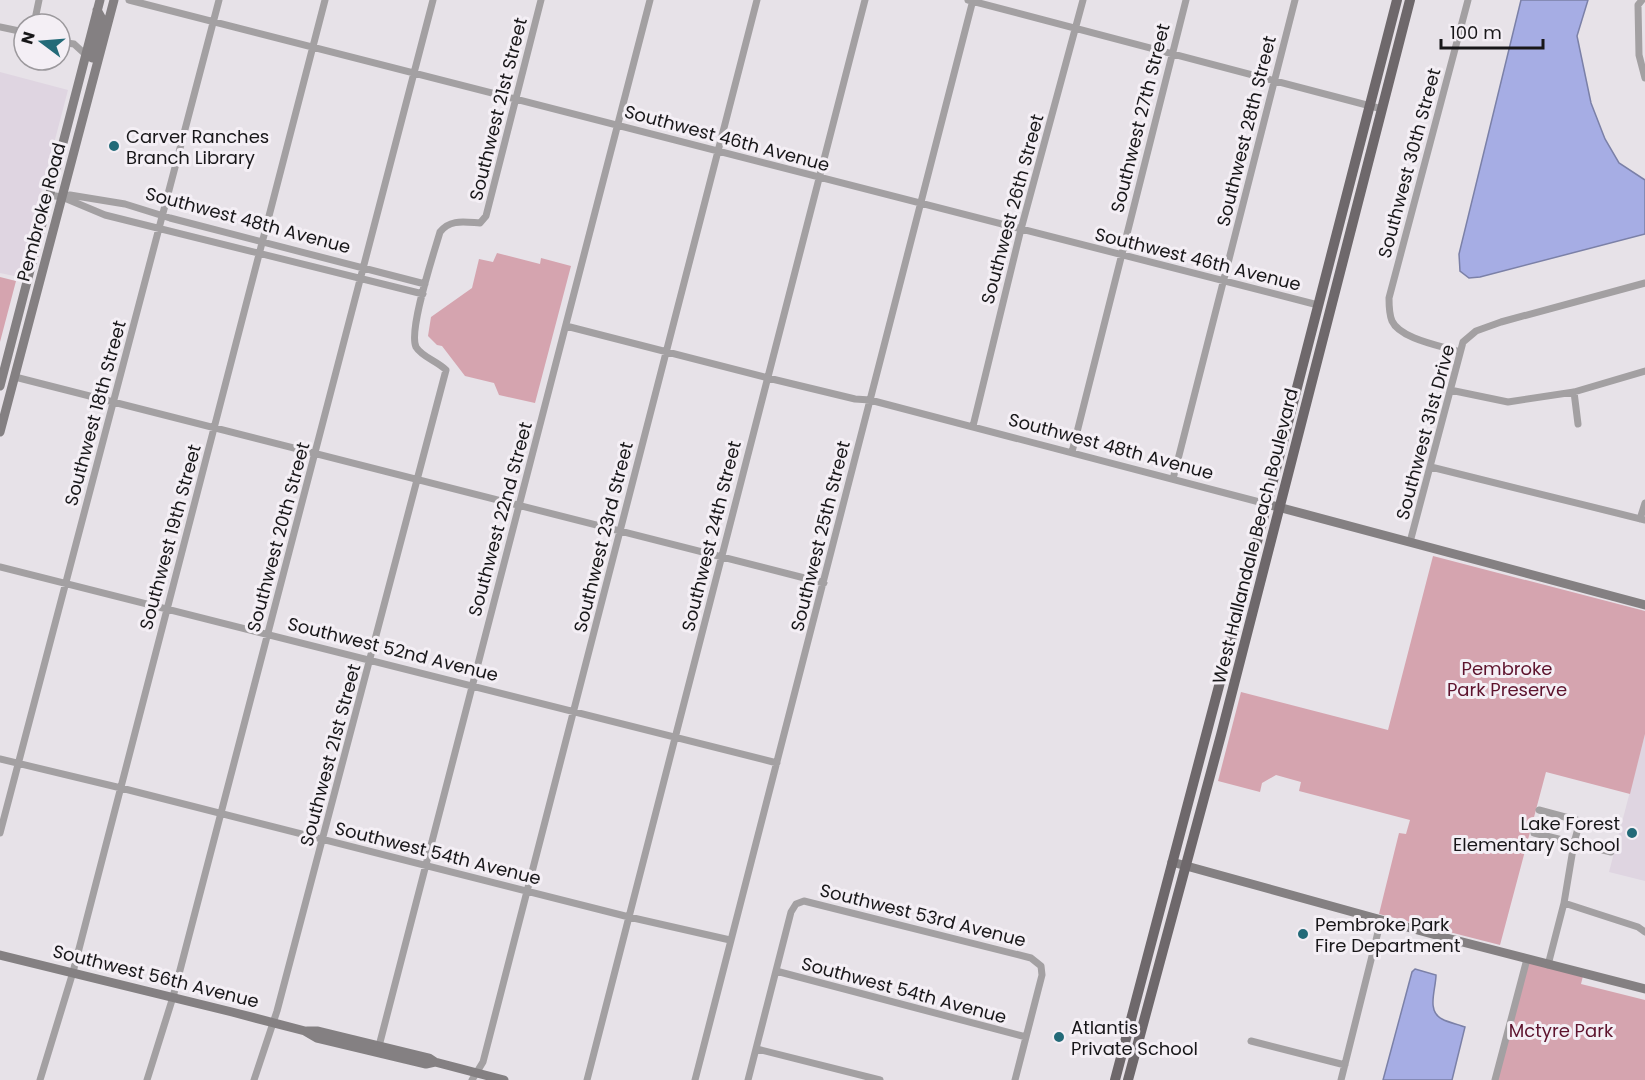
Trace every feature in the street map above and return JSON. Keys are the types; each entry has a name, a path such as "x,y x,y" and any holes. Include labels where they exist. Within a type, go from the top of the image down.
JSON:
{"main road":[{"name":"West Hallandale Beach Boulevard","path":"1115,1080 1397,0"},
{"name":"West Hallandale Beach Boulevard","path":"1128,1080 1221,735 1410,0"},
{"path":"1331,307 1327,295 1338,252 1335,240"},
{"path":"1312,384 1310,368 1321,322 1318,305"},
{"path":"1202,753 1221,735"}],"street":[{"name":"Pembroke Road","path":"0,432 114,0"},
{"name":"Southwest 46th Avenue","path":"129,0 1318,305"},
{"name":"Southwest 18th Street","path":"0,833 219,0"},
{"name":"Southwest 19th Street","path":"40,1080 73,972 325,0"},
{"name":"Southwest 20th Street","path":"147,1080 173,997 433,0"},
{"name":"Southwest 21st Street","path":"425,284 440,232 445,226 453,222 480,223 486,216 541,0"},
{"name":"Southwest 22nd Street","path":"379,1046 650,0"},
{"name":"Southwest 23rd Street","path":"475,1077 483,1062 757,0"},
{"name":"Southwest 24th Street","path":"588,1080 865,0"},
{"path":"971,0 1382,109"},
{"name":"Southwest 25th Street","path":"695,1080 824,583 971,0"},
{"name":"Southwest 26th Street","path":"973,426 1021,229 1083,0"},
{"name":"Southwest 27th Street","path":"1072,452 1186,0"},
{"name":"Southwest 28th Street","path":"1173,479 1295,0"},
{"name":"Southwest 30th Street","path":"1460,352 1406,335 1392,321 1389,298 1468,0"},
{"path":"1642,0 1638,5 1645,78"},
{"name":"Pembroke Road","path":"0,409 3,395 0,384 98,5"},
{"path":"85,108 90,65 102,19 98,5"},
{"path":"72,44 85,54"},
{"name":"Southwest 48th Avenue","path":"49,195 62,197 105,214 423,294"},
{"name":"Southwest 48th Avenue","path":"62,197 70,195 125,204 425,284"},
{"name":"Southwest 31st Drive","path":"1410,542 1463,342 1476,331 1501,322 1645,283"},
{"path":"423,294 425,284"},
{"name":"Southwest 21st Street","path":"254,1080 273,1023 323,840 446,370 421,353 415,345 414,330 423,294"},
{"path":"23,297 24,312 12,361 15,377 113,404 824,583"},
{"name":"Southwest 48th Avenue","path":"566,326 768,378 855,399 870,400 973,426 1645,605"},
{"path":"1450,390 1508,402 1574,392 1645,371"},
{"path":"1574,392 1578,424"},
{"path":"1431,467 1642,520 1645,503"},
{"name":"Southwest 52nd Avenue","path":"0,567 777,763"},
{"name":"Southwest 54th Avenue","path":"0,759 220,812 629,917 730,940"},
{"path":"1539,810 1580,821 1564,903 1548,965"},
{"path":"1533,832 1611,852"},
{"path":"1172,862 1548,965 1645,989"},
{"name":"Southwest 53rd Avenue","path":"776,971 791,912 796,904 804,901 1031,958 1041,966 1042,975 1026,1037"},
{"path":"1564,903 1645,930"},
{"path":"1341,1080 1381,920"},
{"name":"Southwest 56th Avenue","path":"0,955 305,1031 318,1031 429,1058 475,1077 504,1080"},
{"path":"1495,1080 1527,959"},
{"path":"748,1080 776,971"},
{"name":"Southwest 54th Avenue","path":"776,971 1026,1037"},
{"name":"Southwest 56th Avenue","path":"305,1031 316,1038 426,1064 435,1062"},
{"path":"1015,1080 1026,1037"},
{"path":"1251,1041 1345,1065"},
{"path":"757,1049 880,1080"}],"shaded area":[{"path":"0,72 68,90 19,277 0,273"},
{"name":"Lake Forest Elementary School","path":"1645,734 1645,881 1609,872"}],"green space":[{"path":"497,253 540,264 541,258 571,266 535,403 499,395 494,383 465,376 442,346 437,345 428,336 431,317 472,288 479,259 493,262"},
{"path":"0,277 16,281 0,342"},
{"name":"Pembroke Park Preserve","path":"1433,556 1645,611 1645,734 1630,794 1546,772 1500,945 1379,914 1399,833 1406,834 1410,820 1299,791 1301,782 1276,775 1262,783 1260,792 1218,781 1241,692 1388,730"},
{"name":"Mctyre Park","path":"1527,962 1583,976 1581,984 1645,1000 1645,1080 1496,1080"}],"water":[{"path":"1521,0 1588,0 1577,36 1591,103 1605,139 1619,163 1645,180 1645,234 1469,278 1460,271 1459,254"},
{"path":"1415,969 1436,975 1433,1005 1437,1015 1465,1027 1452,1080 1383,1080 1412,972"}],"place":[{"name":"Carver Ranches Branch Library","path":"114,146"},
{"name":"Lake Forest Elementary School","path":"1632,833"},
{"name":"Pembroke Park Fire Department","path":"1303,934"},
{"name":"Atlantis Private School","path":"1059,1037"}]}
